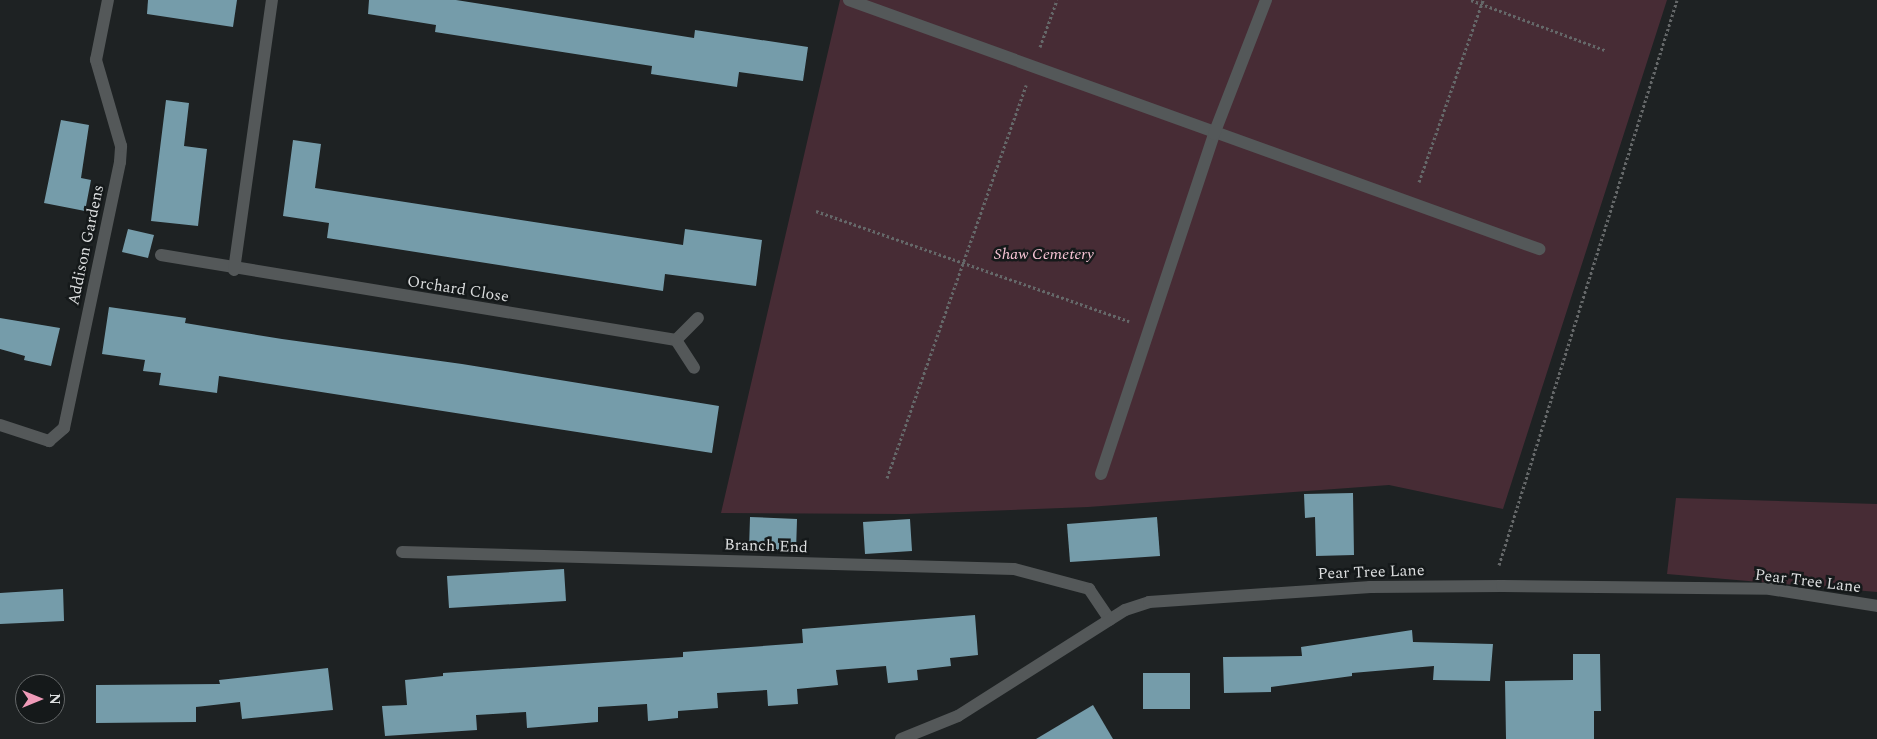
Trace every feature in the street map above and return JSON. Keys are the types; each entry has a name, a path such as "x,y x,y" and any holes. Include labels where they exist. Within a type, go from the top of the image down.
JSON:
{"street":[{"name":"Addison Gardens","path":"0,426 49,441 64,428 120,162 121,146 96,60 108,0"},
{"path":"234,270 272,0"},
{"path":"849,0 1214,134 1539,249"},
{"path":"1101,474 1214,134 1266,0"},
{"name":"Orchard Close","path":"161,255 234,270 676,340"},
{"path":"694,368 676,340 698,318"},
{"name":"Branch End","path":"402,552 1014,569 1089,589 1110,620"},
{"name":"Pear Tree Lane","path":"901,739 958,716 1110,620 1149,602 1208,596 1493,586 1770,589 1877,606"}],"path":[{"path":"887,478 1057,0"},
{"path":"1471,0 1482,2 1605,50"},
{"path":"1493,586 1677,0"},
{"path":"1411,204 1482,2"},
{"path":"816,212 1149,329"}],"green space":[{"name":"Shaw Cemetery","path":"840,0 1667,0 1503,509 1389,485 1088,507 906,514 721,513"},
{"path":"1676,498 1877,504 1877,592 1667,574"}],"building":[{"path":"148,0 237,0 233,27 147,14"},
{"path":"369,0 456,0 694,38 695,30 808,47 803,81 739,72 737,87 651,74 652,66 435,32 436,25 368,14"},
{"path":"166,100 189,103 184,146 207,149 198,226 151,221"},
{"path":"61,120 89,125 81,178 91,180 85,211 44,203"},
{"path":"293,140 321,144 315,188 683,245 685,229 762,240 756,286 665,274 663,291 327,238 329,223 283,216"},
{"path":"128,229 154,235 148,258 122,252"},
{"path":"109,307 186,318 185,323 282,339 462,364 719,406 712,453 219,376 217,393 159,385 161,373 143,371 145,360 102,354"},
{"path":"0,318 60,328 51,366 24,360 25,356 0,349"},
{"path":"1353,493 1354,555 1316,556 1315,517 1305,518 1304,494"},
{"path":"750,517 797,519 796,551 749,549"},
{"path":"1157,517 1160,556 1070,562 1067,524"},
{"path":"910,519 912,551 865,554 863,522"},
{"path":"564,569 566,601 449,608 447,576"},
{"path":"63,589 64,621 0,624 0,593"},
{"path":"975,615 978,655 950,658 951,666 917,670 918,680 888,683 886,666 836,670 838,685 797,689 798,704 768,706 767,690 717,693 718,708 678,711 678,718 648,721 647,704 598,707 598,722 527,728 526,712 476,715 477,730 385,736 382,706 407,705 405,680 443,676 443,673 683,657 683,652 803,643 802,629"},
{"path":"1412,630 1413,642 1493,644 1490,681 1433,680 1434,666 1352,673 1352,676 1271,687 1271,692 1224,693 1223,657 1302,656 1301,647"},
{"path":"1573,654 1600,654 1601,711 1594,711 1594,739 1506,739 1505,681 1573,680"},
{"path":"328,668 333,710 242,719 240,702 196,707 196,722 96,723 96,685 220,684 219,680"},
{"path":"1143,673 1190,673 1190,709 1143,709"},
{"path":"1093,705 1113,739 1036,739"}]}
